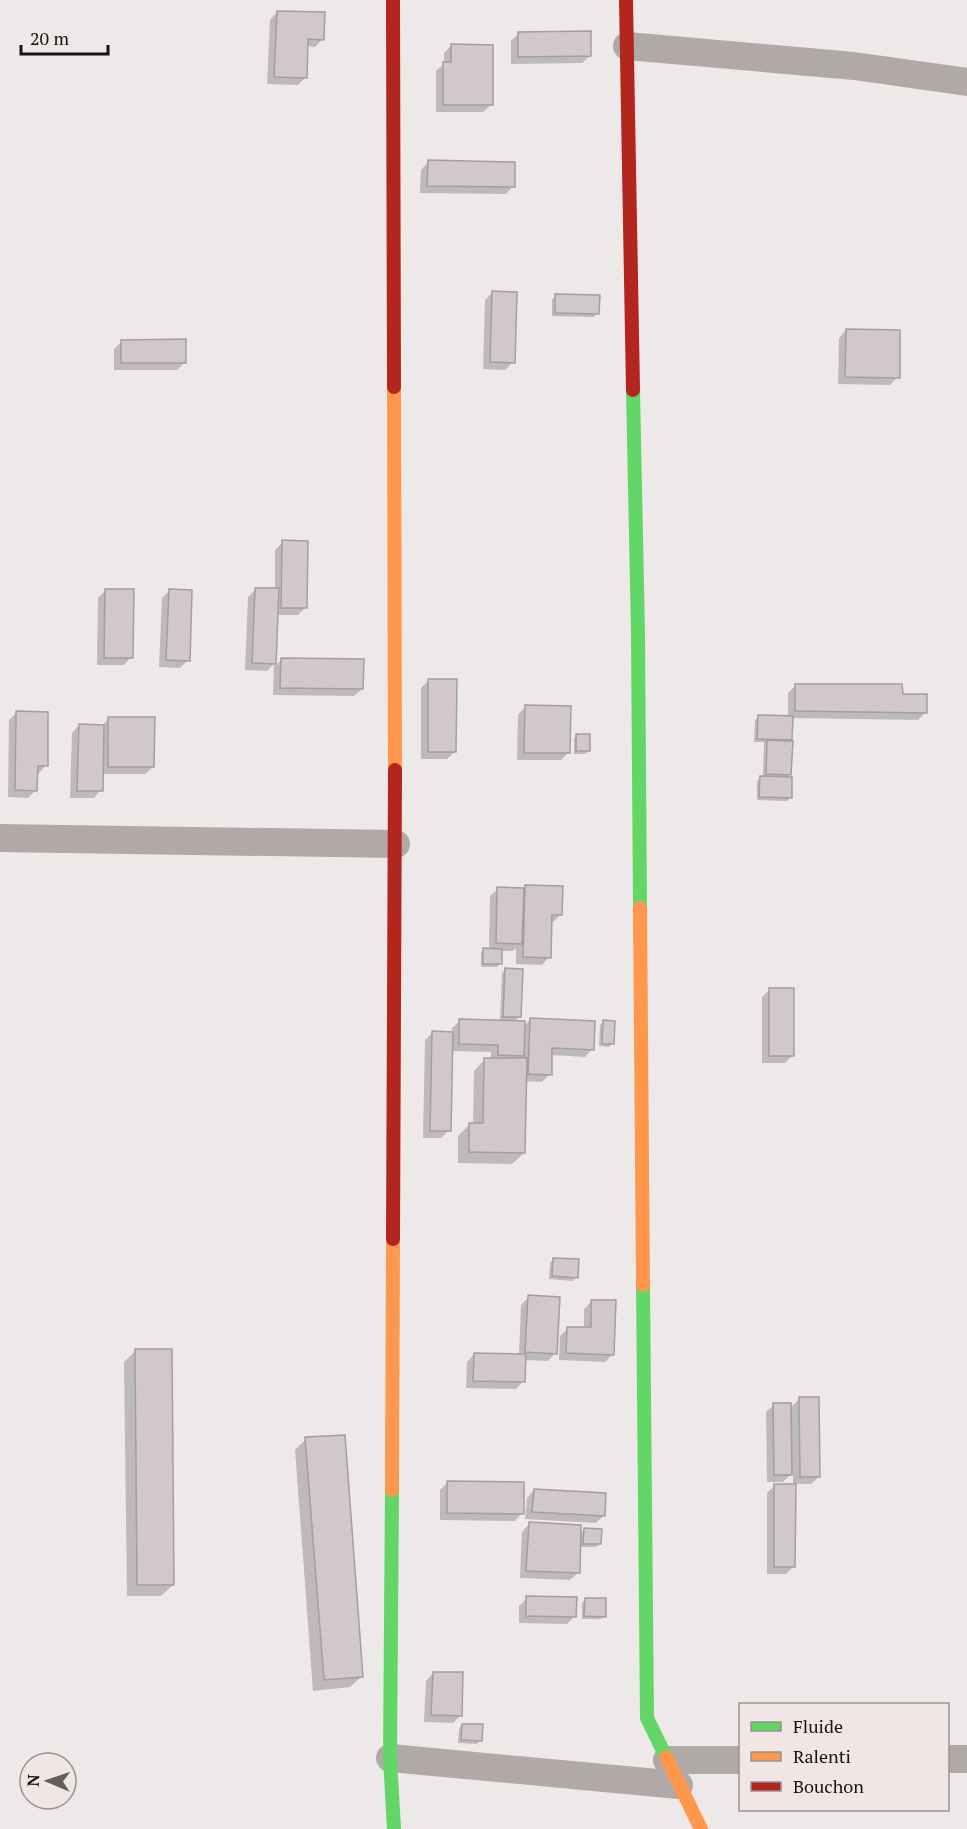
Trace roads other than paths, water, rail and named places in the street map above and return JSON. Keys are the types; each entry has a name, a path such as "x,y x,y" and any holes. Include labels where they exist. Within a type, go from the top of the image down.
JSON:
{"street":[{"path":"393,0 396,844 390,1758 393,1829"},
{"path":"626,0 638,645 647,1718 701,1829"},
{"path":"627,46 854,66 967,82"},
{"path":"0,838 396,844"},
{"path":"390,1758 673,1772 739,1760"},
{"path":"949,1759 967,1759"}]}
